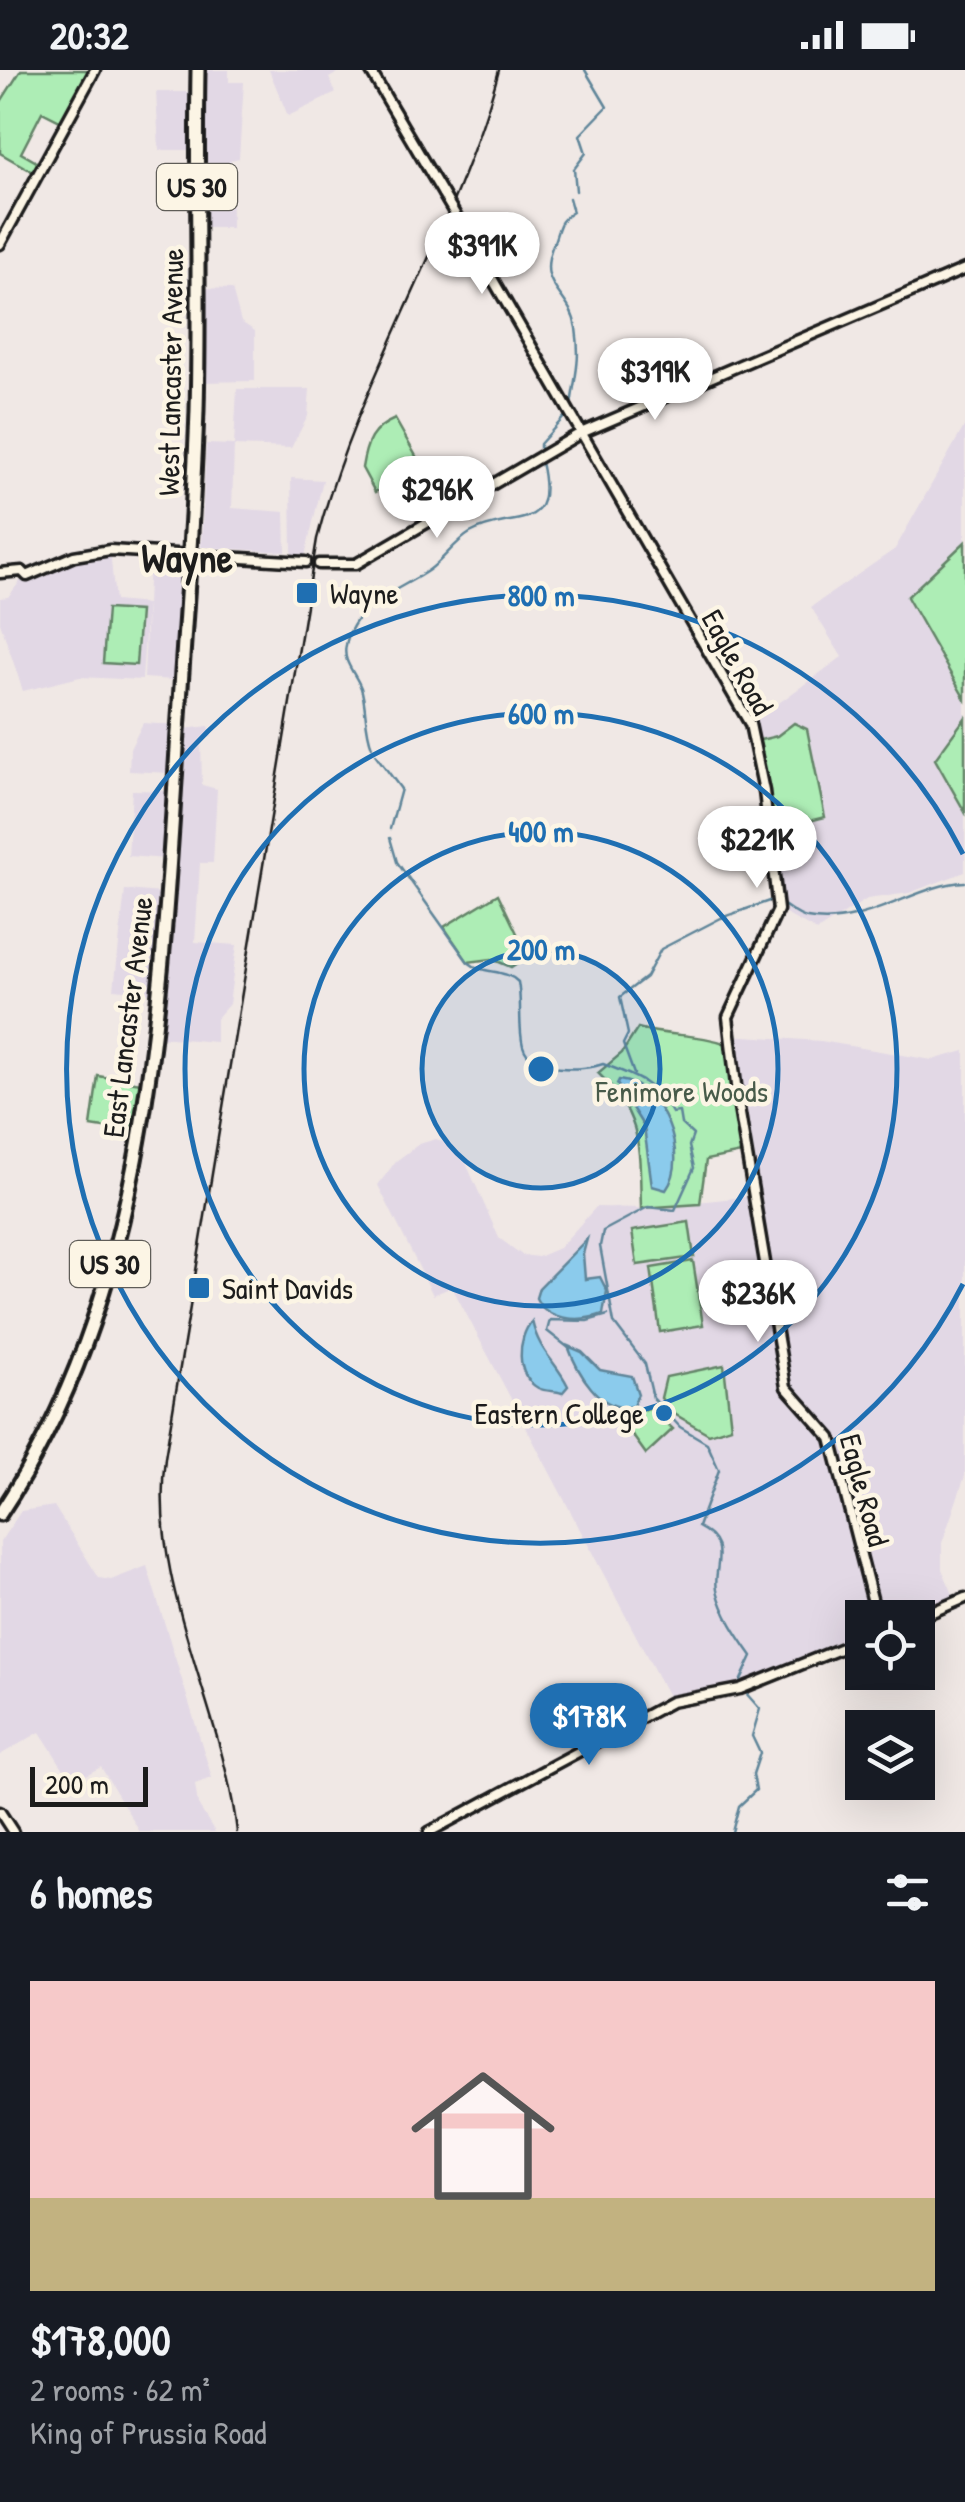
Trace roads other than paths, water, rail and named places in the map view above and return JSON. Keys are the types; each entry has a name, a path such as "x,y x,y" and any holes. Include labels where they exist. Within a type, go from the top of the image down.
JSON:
{"highway":[{"name":"West Lancaster Avenue","path":"191,556 198,70"},
{"name":"East Lancaster Avenue","path":"0,1514 59,1413 96,1312 138,1146 167,888 191,556"},
{"name":"East Lancaster Avenue","path":"0,1503 29,1466"}],"street":[{"path":"0,244 95,70"},
{"name":"Eagle Road","path":"370,70 750,724 764,791 778,910 731,1004 732,1064 786,1387 831,1438 872,1600"},
{"path":"319,564 356,564 580,434 965,269"},
{"path":"0,573 22,571 27,576 74,556 110,550 306,562"},
{"path":"935,1611 965,1598"},
{"path":"429,1832 671,1702 743,1688 845,1647"},
{"path":"0,1812 13,1832"}],"water":[{"path":"619,1080 648,1094 668,1124 675,1159 666,1190 652,1186 644,1127 617,1084"},
{"path":"587,1239 583,1254 585,1279 600,1277 607,1291 603,1314 575,1319 556,1316 536,1298 539,1288"},
{"path":"532,1321 543,1348 568,1386 562,1393 538,1388 525,1374 521,1346"},
{"path":"568,1346 582,1352 600,1370 632,1376 638,1394 633,1406 610,1404 600,1397 583,1377"}],"waterway":[{"path":"576,191 574,169 586,153 580,135 607,107 585,70"},
{"path":"569,198 573,212 560,224 548,270 576,328 578,360 571,406"},
{"path":"540,452 540,444 566,415"},
{"path":"372,747 361,688 346,657 346,645 358,619 379,600 429,570 470,533 537,511 545,485 541,462"},
{"path":"375,754 401,789 390,829"},
{"path":"390,838 397,862 468,962 518,982 522,1039 528,1055 558,1068 603,1064 634,1076 659,1094 672,1113 679,1112 681,1124 693,1135 689,1146 694,1168 675,1210 648,1207 603,1231 600,1246 614,1323 645,1364 653,1398 680,1427 707,1443 719,1470 698,1527 715,1541 719,1556 717,1590 731,1624 752,1656 739,1684"},
{"path":"634,1074 623,1044 628,1034 620,997 646,977 661,949 721,918 772,900 807,918 828,920 869,912 928,890 965,882"},
{"path":"570,1349 547,1331 550,1320 587,1321 608,1315"},
{"path":"732,1832 739,1806 756,1790 753,1774 760,1753 752,1736 760,1709 744,1691"}],"railway":[{"path":"237,1832 229,1785 167,1553 163,1506 165,1458 317,539 357,420 458,189 499,70"}],"place":[{"name":"Wayne","path":"307,593"},
{"name":"Saint Davids","path":"199,1288"},
{"name":"Eastern College","path":"664,1413"}],"district":[{"name":"Wayne","path":"187,557"}],"park label":[{"name":"Fenimore Woods","path":"682,1091"}]}
